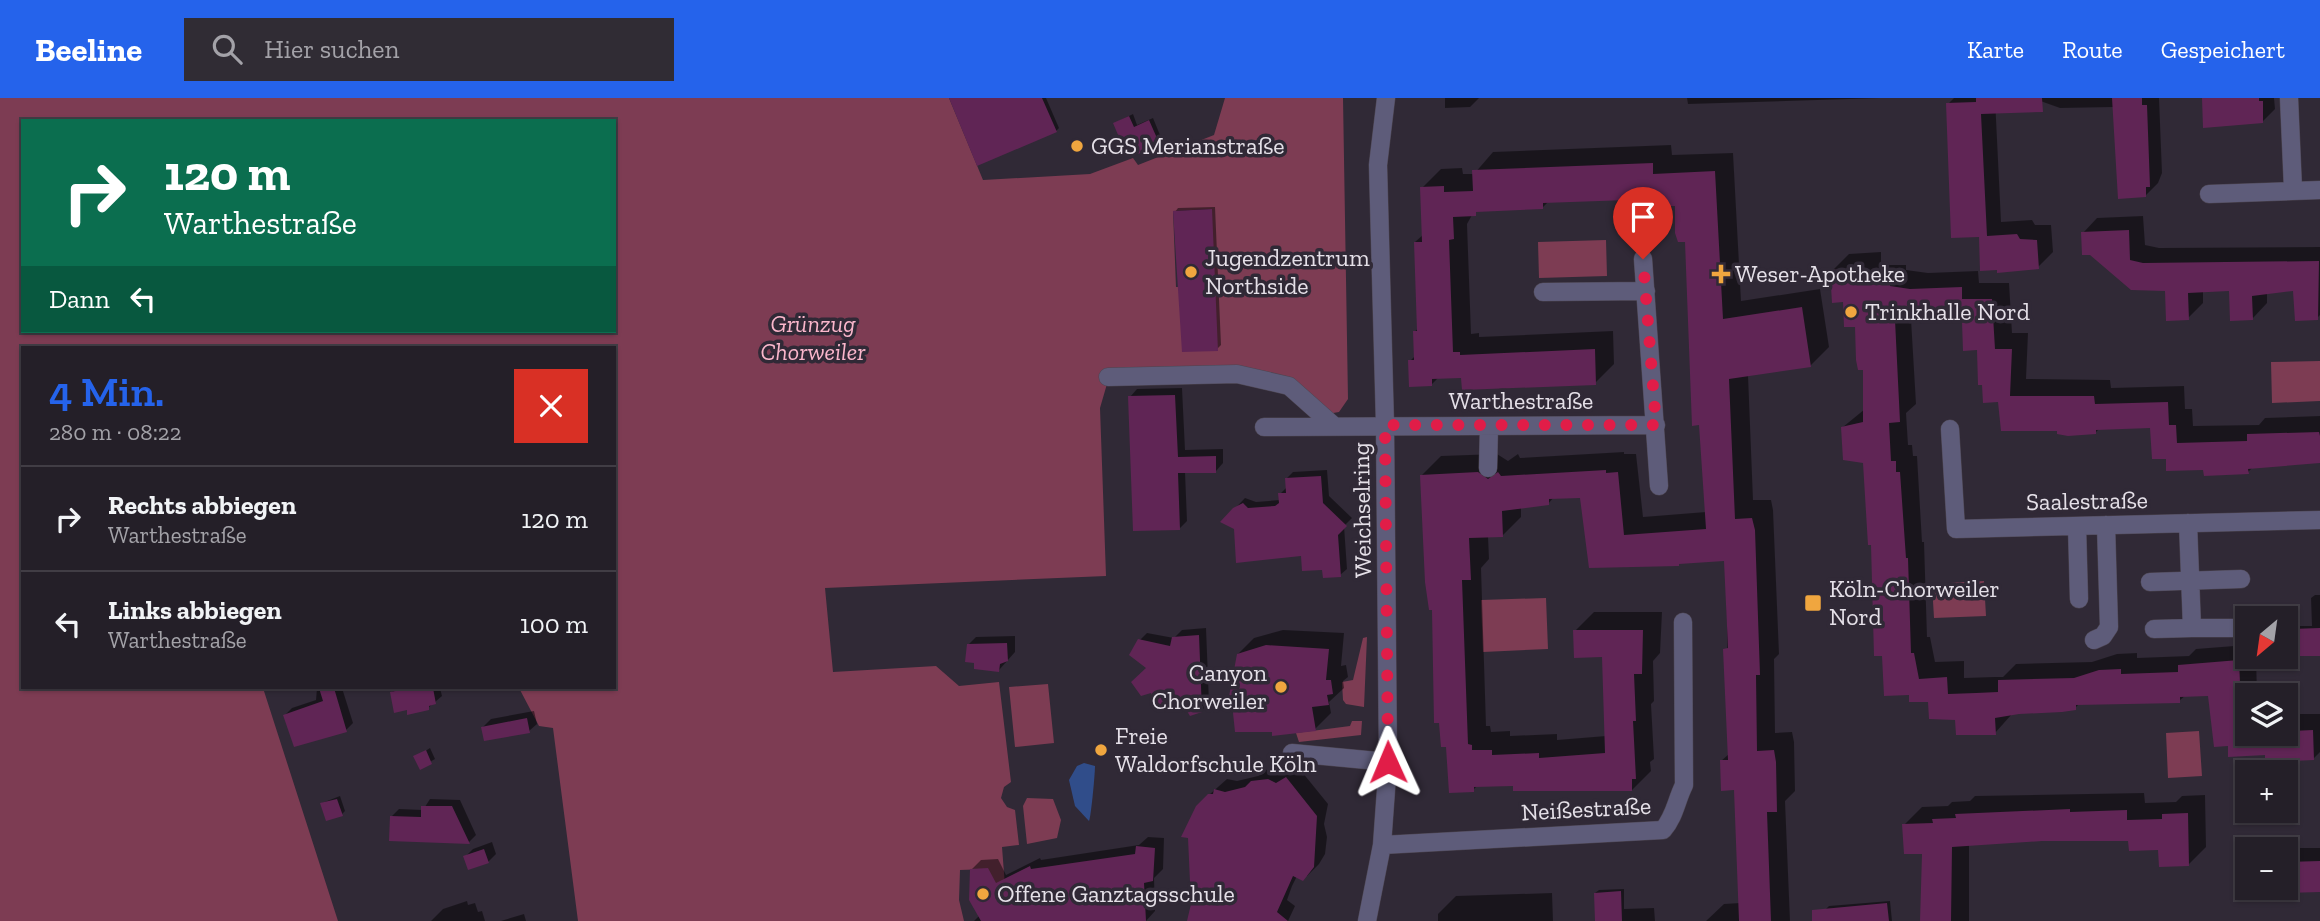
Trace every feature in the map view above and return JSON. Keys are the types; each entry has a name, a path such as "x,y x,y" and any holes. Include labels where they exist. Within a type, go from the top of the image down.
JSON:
{"street":[{"name":"Weichselring","path":"1367,921 1382,845 1388,762 1385,425 1378,165 1385,98"},
{"path":"2288,98 2293,189"},
{"path":"2209,194 2320,190"},
{"path":"1643,259 1659,486"},
{"path":"1542,292 1646,291"},
{"path":"1108,377 1237,374 1289,386 1334,426"},
{"name":"Warthestraße","path":"1264,427 1656,425"},
{"path":"1488,468 1489,426"},
{"name":"Saalestraße","path":"1950,429 1956,529 2320,520"},
{"path":"2188,523 2192,628"},
{"path":"2077,526 2087,596 2101,587 2102,526"},
{"path":"2094,640 2103,636 2109,627 2102,526"},
{"path":"2150,582 2241,579"},
{"name":"Neißestraße","path":"1382,845 1663,830 1674,816 1677,799 1684,785 1683,622"},
{"path":"2154,629 2235,628"},
{"path":"1292,753 1388,762"}],"green space":[{"name":"Grünzug Chorweiler","path":"0,98 949,98 983,180 1090,174 1133,158 1138,165 1214,135 1225,98 1343,98 1348,399 1339,412 1327,414 1289,386 1237,374 1109,377 1100,408 1106,576 825,588 833,672 936,666 959,686 999,682 1011,782 1004,787 1001,798 1007,807 1015,810 1019,845 1002,847 1005,886 996,891 988,869 960,870 959,900 964,921 578,921 553,728 539,726 520,689 616,689 616,346 21,346 21,689 263,689 338,921 0,921","holes":["1212,209 1180,287 1176,287 1173,211"]},
{"path":"1606,240 1607,276 1539,278 1538,242"},
{"path":"2320,361 2320,401 2272,403 2271,362"},
{"path":"1984,581 1986,616 1934,618 1932,584"},
{"path":"1546,598 1548,649 1483,652 1481,600"},
{"path":"1367,637 1364,707 1346,704 1343,700 1342,682 1353,680 1363,638"},
{"path":"1048,684 1054,743 1015,747 1009,687"},
{"path":"1352,721 1362,721 1361,735 1299,742 1296,733 1350,726"},
{"path":"2199,731 2202,776 2168,778 2166,733"},
{"path":"1027,798 1053,799 1061,820 1057,838 1027,844 1023,806"}],"water":[{"path":"1084,763 1095,766 1089,821 1075,806 1069,780 1077,766"}],"building":[{"path":"949,98 1042,98 1057,132 977,166"},
{"path":"1976,98 2042,98 2043,112 1981,114 1987,236 2017,234 2020,239 2037,240 2039,269 1997,273 1997,270 1980,271 1979,237 1951,238 1946,103 1976,102"},
{"path":"2112,98 2142,98 2142,105 2147,105 2150,187 2146,187 2146,197 2118,199"},
{"path":"2202,98 2259,98 2259,101 2263,101 2263,123 2203,128"},
{"path":"1129,116 1134,127 1149,120 1160,145 1138,154 1135,145 1124,149 1113,123"},
{"path":"1653,163 1653,174 1715,171 1723,319 1802,307 1811,367 1729,379 1735,519 1752,518 1755,530 1760,675 1756,675 1757,751 1774,750 1776,762 1777,812 1767,812 1771,921 1739,921 1734,790 1721,791 1720,760 1728,760 1723,649 1728,648 1724,561 1679,566 1589,568 1580,498 1549,499 1549,505 1502,511 1503,537 1469,538 1471,580 1462,580 1468,744 1472,745 1472,750 1492,750 1492,755 1539,753 1539,758 1605,753 1602,657 1574,658 1573,630 1643,630 1642,674 1634,674 1636,779 1632,779 1632,791 1513,791 1513,786 1474,787 1474,792 1449,793 1446,747 1441,747 1439,723 1434,723 1432,610 1429,610 1425,582 1420,475 1478,472 1488,479 1498,472 1501,476 1606,470 1606,473 1618,472 1624,535 1706,529 1699,425 1692,426 1685,242 1678,242 1675,233 1675,206 1628,207 1628,200 1543,203 1543,209 1476,212 1476,216 1453,217 1454,239 1449,240 1453,352 1460,352 1460,355 1595,349 1596,385 1462,390 1461,378 1432,379 1432,386 1409,387 1408,360 1414,360 1413,331 1417,331 1414,242 1422,242 1420,187 1444,186 1444,192 1473,191 1472,170"},
{"name":"Jugendzentrum Northside","path":"1212,209 1218,351 1182,352 1173,211"},
{"path":"2129,230 2130,260 2143,263 2319,261 2318,320 2295,321 2293,291 2252,296 2253,320 2230,321 2229,291 2188,293 2189,320 2166,321 2165,291 2131,290 2090,255 2082,255 2081,232"},
{"path":"1864,268 1865,281 1890,281 1890,286 1910,289 1962,287 1962,299 1992,299 1995,349 2012,349 2010,396 2094,396 2095,404 2168,402 2169,425 2176,425 2177,443 2247,441 2247,434 2319,432 2320,463 2248,469 2249,474 2204,476 2203,470 2166,471 2166,459 2152,459 2150,428 2096,430 2096,434 2068,436 2057,434 2057,431 2001,431 1998,402 1983,403 1982,385 1978,385 1977,350 1963,351 1962,322 1895,320 1900,422 1889,423 1891,461 1896,461 1896,472 1900,472 1908,558 1911,653 1914,653 1919,679 1947,677 1948,694 1998,692 1998,680 2074,678 2099,670 2121,669 2121,674 2178,672 2178,665 2235,660 2235,669 2239,669 2240,683 2235,683 2235,746 2298,746 2298,731 2313,730 2314,760 2265,760 2265,755 2228,757 2228,746 2214,747 2208,696 2180,697 2180,703 2076,705 2076,710 1995,718 1996,735 1956,735 1955,720 1929,719 1928,702 1909,702 1909,695 1884,696 1882,656 1874,656 1871,545 1868,545 1863,463 1843,460 1841,427 1863,422 1863,370 1858,370 1856,360 1855,327 1844,327 1843,302 1832,303 1830,270"},
{"path":"1175,395 1178,457 1216,456 1216,473 1178,473 1180,530 1133,531 1128,396"},
{"path":"1321,476 1323,503 1347,526 1338,535 1341,577 1323,578 1322,570 1302,571 1301,556 1236,563 1234,529 1220,522 1233,508 1243,503 1248,508 1275,506 1279,503 1278,493 1286,493 1285,478"},
{"path":"2320,628 2320,656 2298,656 2298,629"},
{"path":"1199,635 1202,712 1190,716 1182,703 1155,711 1151,693 1141,696 1131,682 1146,668 1129,655 1138,639 1170,646 1172,637"},
{"path":"1007,643 1008,661 1000,664 999,672 974,669 974,663 965,662 967,644"},
{"name":"Canyon Chorweiler","path":"1266,645 1329,649 1326,680 1331,680 1333,694 1327,695 1329,705 1312,707 1316,731 1272,736 1272,732 1235,732 1232,703 1228,702 1237,654"},
{"path":"319,689 334,689 347,732 294,747 283,715 323,701"},
{"path":"433,689 436,704 429,706 429,710 407,715 407,710 394,713 390,692"},
{"path":"527,718 530,733 484,741 481,727"},
{"path":"426,750 432,764 420,770 413,756"},
{"path":"1286,777 1317,816 1314,867 1303,881 1293,876 1277,912 1288,921 1187,921 1191,904 1188,838 1181,837 1196,806 1208,794 1213,794 1214,789 1225,792 1245,787 1251,781 1268,779 1276,783"},
{"path":"337,799 343,816 326,821 320,803"},
{"path":"421,806 452,806 470,844 389,841 390,816 421,817"},
{"path":"2070,809 2070,812 2127,810 2127,820 2162,819 2162,814 2188,813 2189,866 2159,867 2158,850 2129,851 2128,841 2042,841 1952,847 1951,921 1920,921 1922,854 1904,854 1902,824 1933,823 1932,819 1956,818 1955,814"},
{"path":"1136,846 1155,848 1153,881 1144,883 1146,921 981,921 969,900 970,869 988,868 996,883 1030,866 1031,869 1135,854"},
{"path":"484,849 489,863 468,870 463,856"},
{"path":"2320,861 2320,892 2298,893 2298,862"},
{"path":"1621,891 1622,921 1595,921 1594,893"},
{"path":"1887,903 1889,921 1812,921 1812,910"}],"place":[{"name":"GGS Merianstraße","path":"1077,146"},
{"name":"Jugendzentrum Northside","path":"1191,272"},
{"name":"Weser-Apotheke","path":"1721,274"},
{"name":"Trinkhalle Nord","path":"1851,312"},
{"name":"Köln-Chorweiler Nord","path":"1813,603"},
{"name":"Canyon Chorweiler","path":"1281,687"},
{"name":"Freie Waldorfschule Köln","path":"1101,750"},
{"name":"Offene Ganztagsschule","path":"983,894"}],"route":[{"path":"1388,762 1385,425 1656,425 1643,259"}]}
